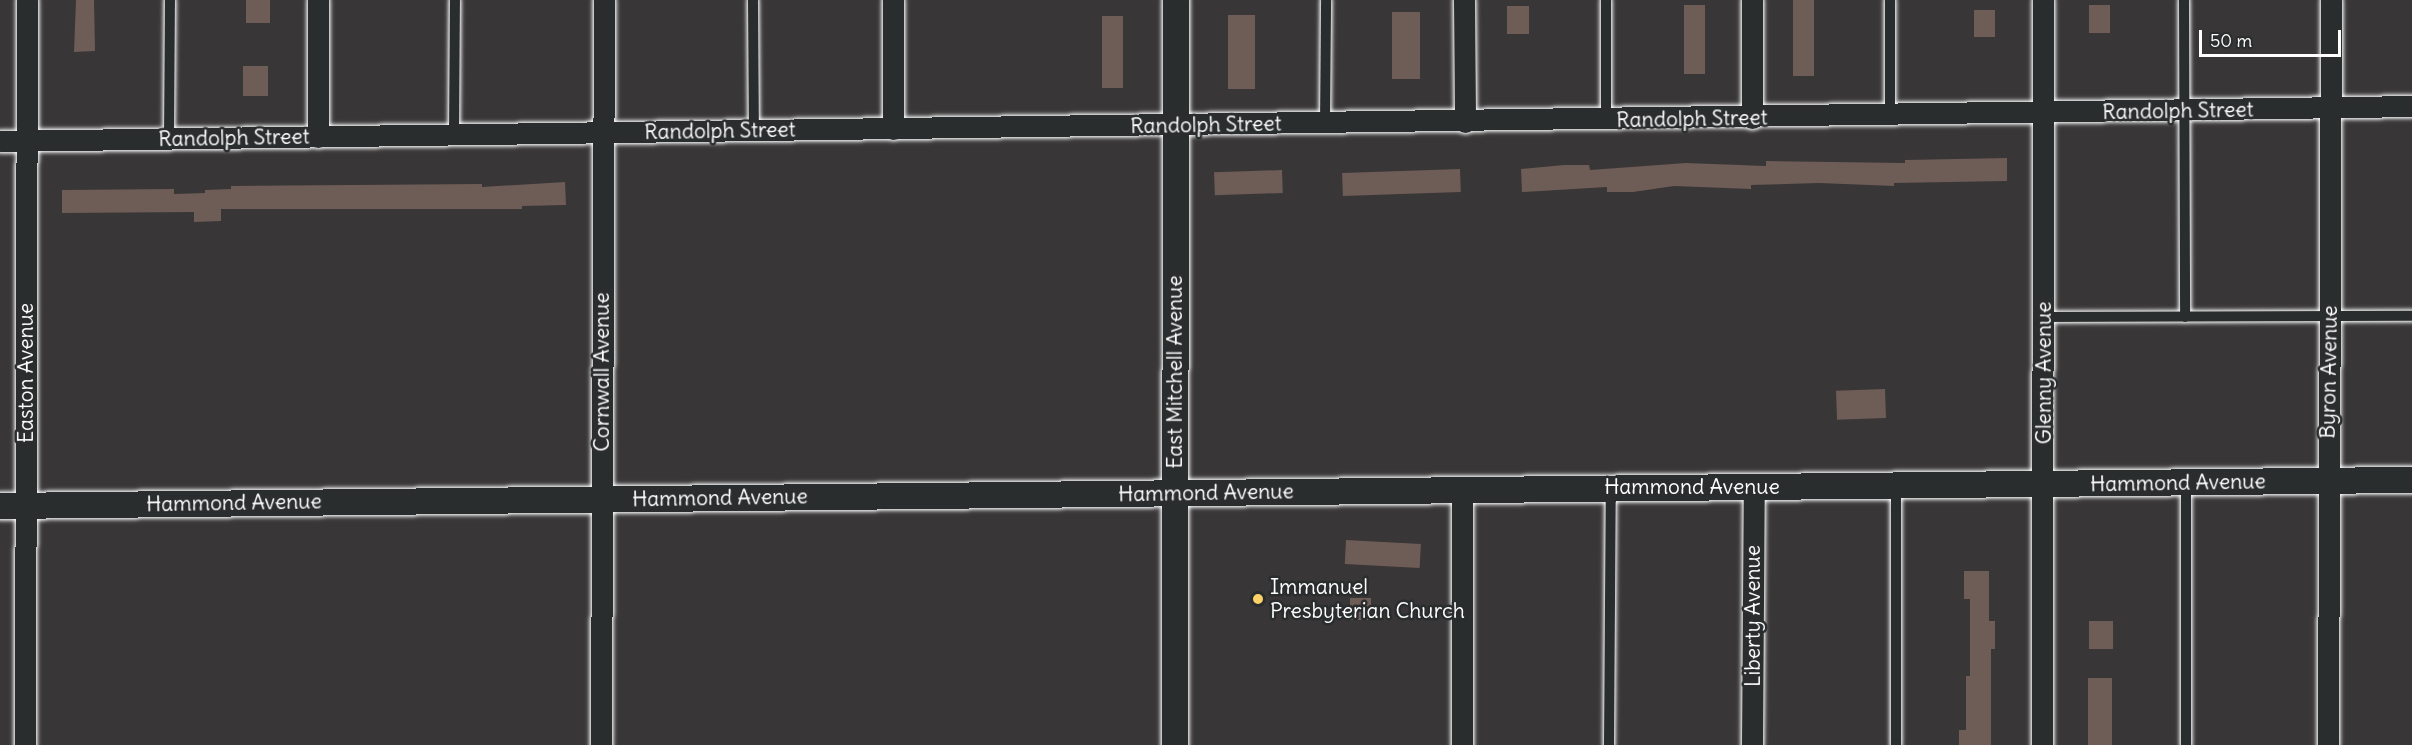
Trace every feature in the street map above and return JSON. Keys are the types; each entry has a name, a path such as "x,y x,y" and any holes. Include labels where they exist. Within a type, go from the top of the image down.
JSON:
{"street":[{"name":"Easton Avenue","path":"25,745 27,0"},
{"path":"318,0 318,137"},
{"name":"Cornwall Avenue","path":"601,745 604,0"},
{"path":"893,0 893,129"},
{"name":"East Mitchell Avenue","path":"1175,745 1176,0"},
{"path":"1464,0 1465,122"},
{"path":"1752,0 1752,118"},
{"name":"Glenny Avenue","path":"2042,745 2045,317 2043,0"},
{"name":"Byron Avenue","path":"2328,745 2331,0"},
{"name":"Randolph Street","path":"0,141 1890,116 2412,106"},
{"name":"Hammond Avenue","path":"0,506 2412,480"},
{"name":"Liberty Avenue","path":"1752,745 1754,487"},
{"path":"1462,490 1462,745"}],"lane":[{"path":"169,139 170,0"},
{"path":"454,135 455,0"},
{"path":"753,0 754,131"},
{"path":"1325,123 1326,0"},
{"path":"1606,0 1606,120"},
{"path":"1890,0 1890,116"},
{"path":"2184,0 2185,317"},
{"path":"2045,317 2412,316"},
{"path":"2186,483 2186,745"},
{"path":"1896,486 1896,745"},
{"path":"1609,745 1611,488"}],"building":[{"path":"76,0 94,0 95,51 74,52"},
{"path":"246,0 270,0 270,23 246,23"},
{"path":"1793,0 1814,0 1814,76 1793,76"},
{"path":"1684,5 1705,5 1705,74 1684,74"},
{"path":"2089,5 2110,5 2110,33 2089,33"},
{"path":"1507,6 1529,6 1529,34 1507,34"},
{"path":"1974,10 1995,10 1995,37 1974,37"},
{"path":"1392,12 1420,12 1420,79 1392,79"},
{"path":"1228,15 1255,15 1255,89 1228,89"},
{"path":"1102,16 1123,16 1123,88 1102,88"},
{"path":"243,66 268,66 268,96 243,96"},
{"path":"2007,158 2007,181 1894,183 1894,186 1819,183 1751,185 1751,189 1674,186 1633,192 1607,192 1607,187 1522,192 1521,169 1564,165 1589,165 1590,170 1686,163 1766,166 1766,161 1905,163 1905,160"},
{"path":"1460,169 1461,192 1343,196 1342,173"},
{"path":"1282,170 1283,193 1215,195 1214,172"},
{"path":"565,182 566,205 522,206 522,209 221,209 221,221 194,222 194,212 62,213 62,190 174,189 174,194 205,193 205,190 231,189 231,186 482,184 482,187"},
{"path":"1885,389 1886,418 1837,420 1836,391"},
{"path":"1346,540 1421,544 1420,568 1345,564"},
{"path":"1964,571 1989,571 1989,621 1995,621 1995,649 1991,649 1991,745 1959,745 1959,730 1966,730 1966,676 1970,676 1970,599 1964,599"},
{"path":"1350,598 1371,598 1371,620 1350,620"},
{"path":"2089,621 2113,621 2113,649 2089,649"},
{"path":"2088,678 2112,678 2112,745 2088,745"}],"place":[{"name":"Immanuel Presbyterian Church","path":"1258,599"}]}
